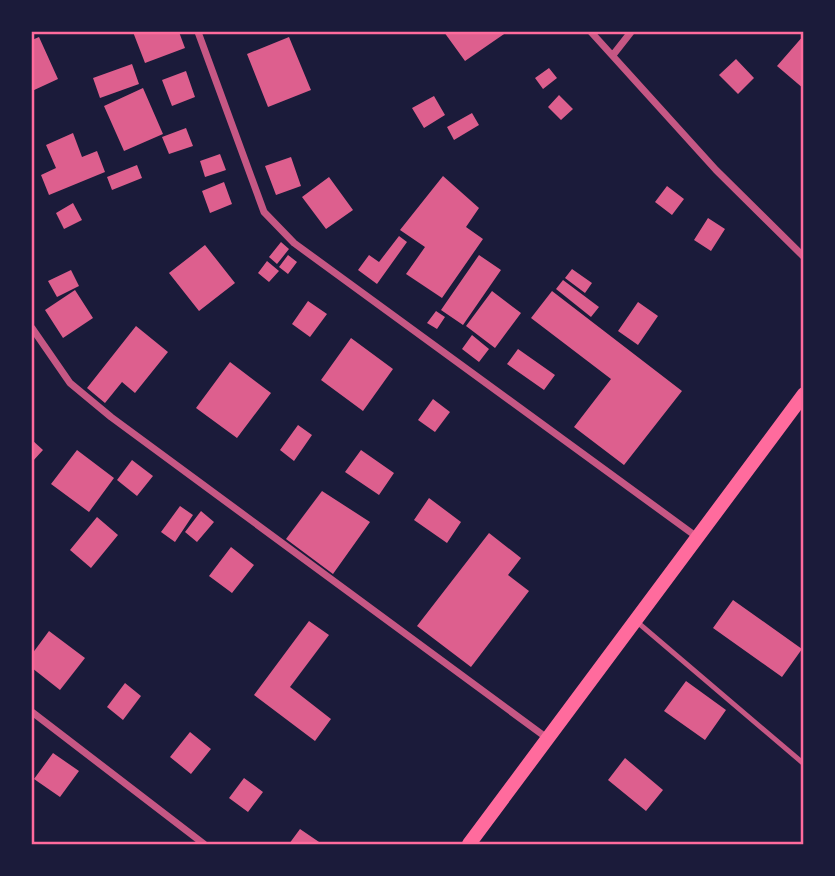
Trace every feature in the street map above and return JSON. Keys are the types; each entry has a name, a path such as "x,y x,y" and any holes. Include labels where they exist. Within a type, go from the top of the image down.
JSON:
{"main road":[{"path":"469,845 803,394"}],"street":[{"path":"198,32 264,212 279,228 294,243 698,538"},
{"path":"591,32 716,170 803,257"},
{"path":"613,55 631,32"},
{"path":"32,328 70,383 111,417 547,738"},
{"path":"32,712 204,845"}],"lane":[{"path":"636,621 803,764"}],"building":[{"path":"133,32 179,32 185,48 145,63"},
{"path":"444,32 507,32 465,61"},
{"path":"804,35 804,89 777,66"},
{"path":"39,37 58,79 32,91 32,40"},
{"path":"289,37 311,90 268,107 247,54"},
{"path":"736,59 754,78 738,94 719,75"},
{"path":"132,64 139,84 100,98 93,78"},
{"path":"549,68 557,78 543,89 535,78"},
{"path":"186,71 195,97 172,106 162,80"},
{"path":"143,88 163,134 124,151 104,106"},
{"path":"559,95 573,109 561,120 548,107"},
{"path":"434,96 445,115 424,128 412,108"},
{"path":"472,113 479,125 454,140 447,127"},
{"path":"186,128 193,146 169,154 162,137"},
{"path":"73,133 82,157 97,151 105,172 49,195 41,175 56,168 46,145"},
{"path":"220,154 226,170 205,177 200,161"},
{"path":"291,157 301,186 276,195 265,166"},
{"path":"137,165 142,178 112,190 107,177"},
{"path":"443,176 479,208 466,227 483,239 442,298 406,274 425,247 400,230"},
{"path":"329,177 353,210 326,229 302,197"},
{"path":"224,182 232,204 210,213 202,191"},
{"path":"667,186 684,199 672,215 655,202"},
{"path":"73,203 82,220 64,229 56,213"},
{"path":"708,218 725,229 711,251 694,240"},
{"path":"399,236 407,242 377,284 358,270 369,255 379,262"},
{"path":"281,242 289,249 277,264 269,257"},
{"path":"205,245 235,283 199,311 169,273"},
{"path":"288,255 297,262 288,274 279,267"},
{"path":"479,255 501,270 463,325 441,310"},
{"path":"267,261 279,271 269,282 258,273"},
{"path":"572,269 592,283 585,293 565,278"},
{"path":"71,270 79,286 57,297 48,281"},
{"path":"563,280 599,307 591,317 556,289"},
{"path":"75,290 93,318 63,338 45,310"},
{"path":"492,291 521,313 495,348 466,326"},
{"path":"552,291 682,391 624,465 574,427 611,379 531,318"},
{"path":"308,301 327,314 310,337 292,324"},
{"path":"638,302 658,316 638,345 618,331"},
{"path":"436,311 445,317 437,329 427,323"},
{"path":"136,326 168,352 135,393 122,382 105,403 87,388"},
{"path":"472,335 489,349 479,362 462,349"},
{"path":"351,338 393,369 363,411 321,380"},
{"path":"518,349 555,375 544,390 507,364"},
{"path":"230,362 271,393 237,438 196,408"},
{"path":"433,399 450,412 435,432 418,420"},
{"path":"298,425 312,435 294,461 280,450"},
{"path":"32,440 43,450 32,462"},
{"path":"77,450 114,478 89,512 51,484"},
{"path":"361,450 394,473 379,495 345,472"},
{"path":"132,460 153,476 137,496 117,480"},
{"path":"322,491 370,522 333,574 286,539"},
{"path":"429,498 461,522 447,543 414,520"},
{"path":"180,506 193,515 175,542 161,532"},
{"path":"201,511 214,522 197,542 185,532"},
{"path":"97,517 118,535 91,568 70,550"},
{"path":"489,533 521,558 508,575 529,591 471,667 417,626"},
{"path":"231,547 254,565 232,593 209,576"},
{"path":"733,600 802,649 782,677 713,628"},
{"path":"309,621 329,635 290,687 331,719 315,741 254,695"},
{"path":"49,631 85,658 60,690 32,668 32,654"},
{"path":"686,681 726,710 705,740 664,711"},
{"path":"125,683 141,696 123,720 107,707"},
{"path":"190,732 211,749 191,774 170,757"},
{"path":"53,753 79,771 60,797 34,779"},
{"path":"625,758 663,790 646,811 608,780"},
{"path":"244,778 263,792 248,812 229,798"},
{"path":"300,829 322,844 289,844"}]}
